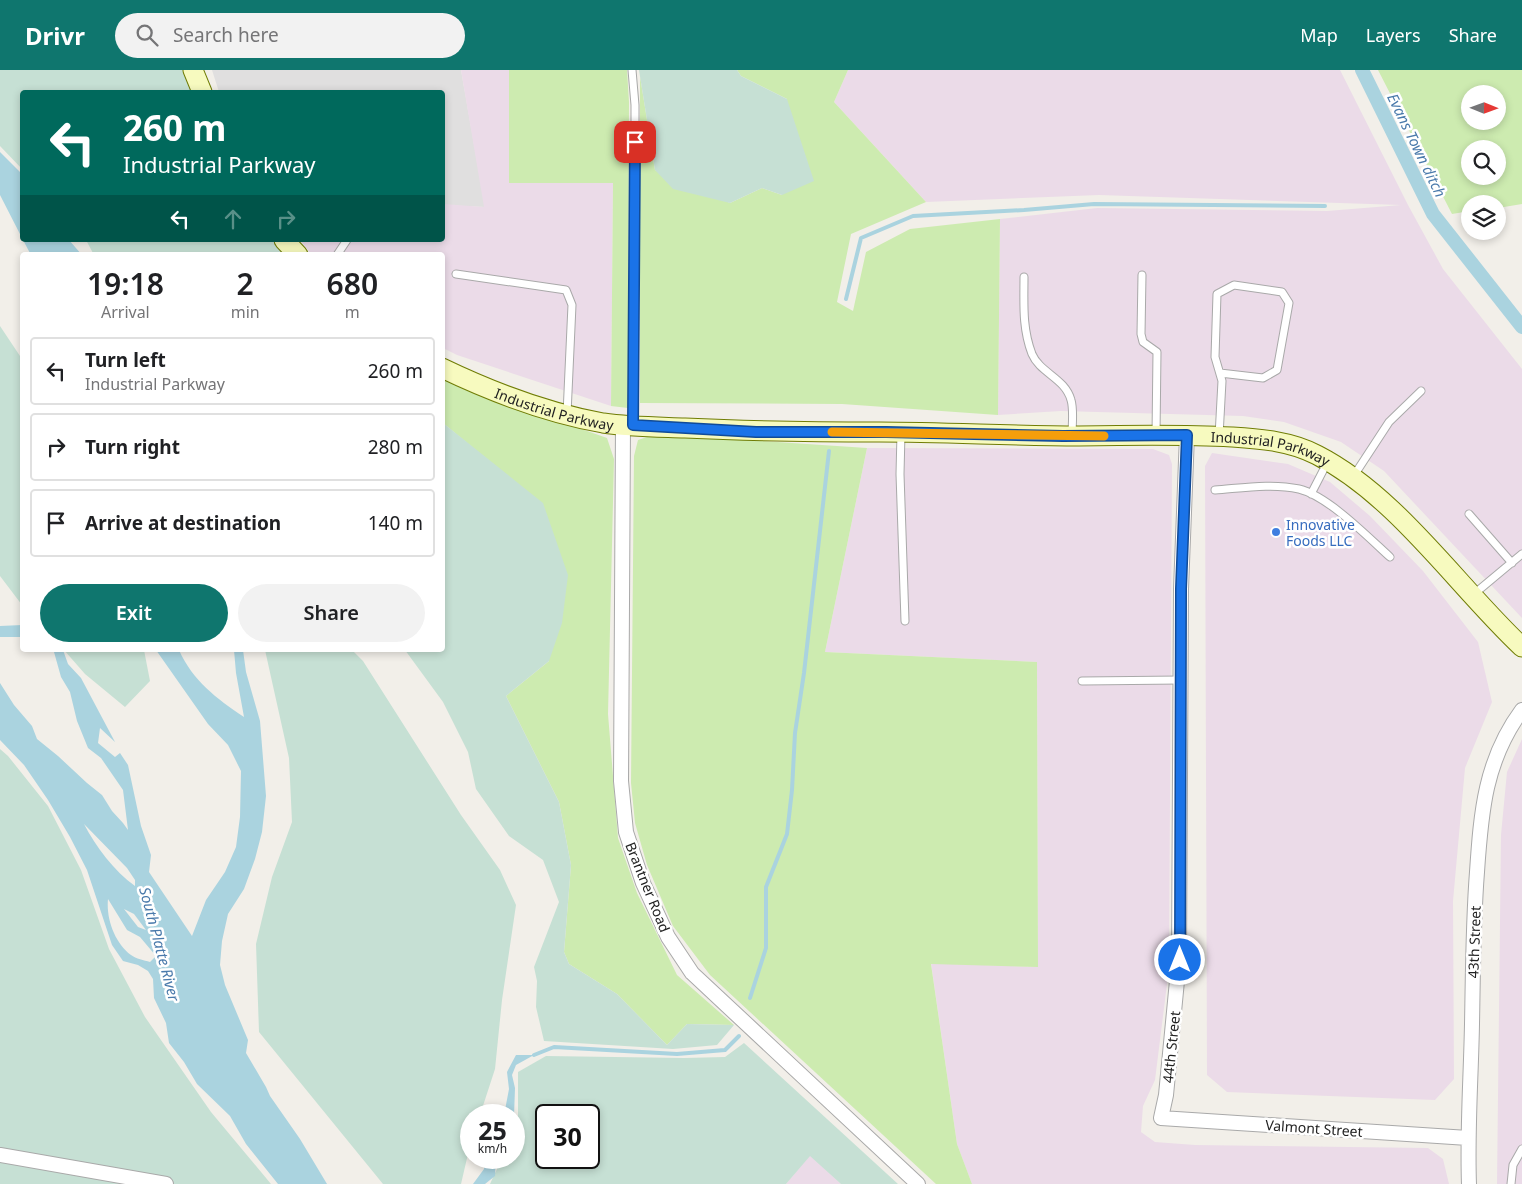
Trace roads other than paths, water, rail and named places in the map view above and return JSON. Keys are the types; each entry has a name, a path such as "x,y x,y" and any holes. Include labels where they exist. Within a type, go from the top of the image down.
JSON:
{"street":[{"path":"193,70 201,90"},
{"path":"286,242 295,252"},
{"name":"Industrial Parkway","path":"445,370 476,385 519,402 605,423 756,432 901,432 1072,436 1187,435 1258,439 1288,444 1314,453 1328,461 1353,477 1387,506 1522,647"},
{"name":"Brantner Road","path":"628,425 621,781 626,832 643,882 668,936 692,973 918,1184"},
{"name":"44th Street","path":"1161,1118 1166,1095 1180,960 1181,589 1187,435"},
{"name":"43th Street","path":"1469,1184 1468,1138 1473,929 1481,815 1485,790 1492,766 1502,742 1522,710"},
{"name":"Valmont Street","path":"1161,1118 1468,1138"},
{"path":"0,1155 166,1184"}],"lane":[{"path":"628,425 635,179 635,105 632,70"},
{"path":"456,274 566,290 572,305 567,415"},
{"path":"1142,275 1141,334 1143,342 1157,352 1156,435"},
{"path":"1024,277 1024,326 1032,356 1045,370 1063,384 1072,401 1072,436"},
{"path":"1219,436 1222,381 1215,357 1217,294 1234,285 1282,292 1288,303 1277,370 1263,378 1220,373"},
{"path":"1353,477 1389,422 1421,391"},
{"path":"901,432 900,474 905,621"},
{"path":"1311,494 1328,461"},
{"path":"1215,490 1299,489 1311,494 1340,514 1390,557"},
{"path":"1469,514 1512,563"},
{"path":"1472,596 1522,554"},
{"path":"1082,681 1181,680"},
{"path":"1511,1184 1513,1165 1522,1149"}],"water":[{"path":"0,152 20,172 20,234 0,195"},
{"path":"24,242 71,242 79,252 29,252"},
{"path":"20,625 20,637 0,637 0,626"},
{"name":"South Platte River","path":"54,652 64,652 68,664 81,678 115,742 100,728 98,743 115,757 120,753 128,765 141,826 151,855 149,872 192,936 206,900 225,872 236,847 240,817 241,771 228,745 208,724 157,652 180,652 198,680 224,703 244,717 234,652 243,652 246,672 260,721 266,796 262,832 255,859 244,889 228,914 222,941 220,965 225,985 248,1040 246,1053 270,1096 300,1139 327,1184 278,1184 246,1144 230,1116 197,1084 184,1062 169,1043 166,1023 154,998 153,979 148,971 138,965 123,961 112,945 87,870 70,837 24,765 0,740 0,683 14,705 32,726 37,739 102,795 112,811 128,830 123,790 101,758 88,748 77,721 70,692 61,677","holes":["84,824 127,868 135,880 135,886 106,858","108,899 127,930 140,937 156,956 150,962 133,956 120,944 110,922","124,909 134,914 146,930 138,927"]},
{"path":"516,1055 534,1055 516,1065 512,1075 515,1088 514,1104 506,1104 509,1089 507,1072"},
{"path":"484,1169 495,1169 495,1176 485,1184 473,1184"}],"waterway":[{"name":"Evans Town ditch","path":"1362,70 1433,214 1522,327"},
{"path":"846,299 861,238 913,216 1094,204 1325,206"},
{"path":"750,998 766,948 766,887 787,834 792,790 795,733 804,673 829,451"},
{"path":"534,1055 554,1047 677,1054 725,1050 739,1036"}],"place":[{"name":"Innovative Foods LLC","path":"1276,532"}]}
